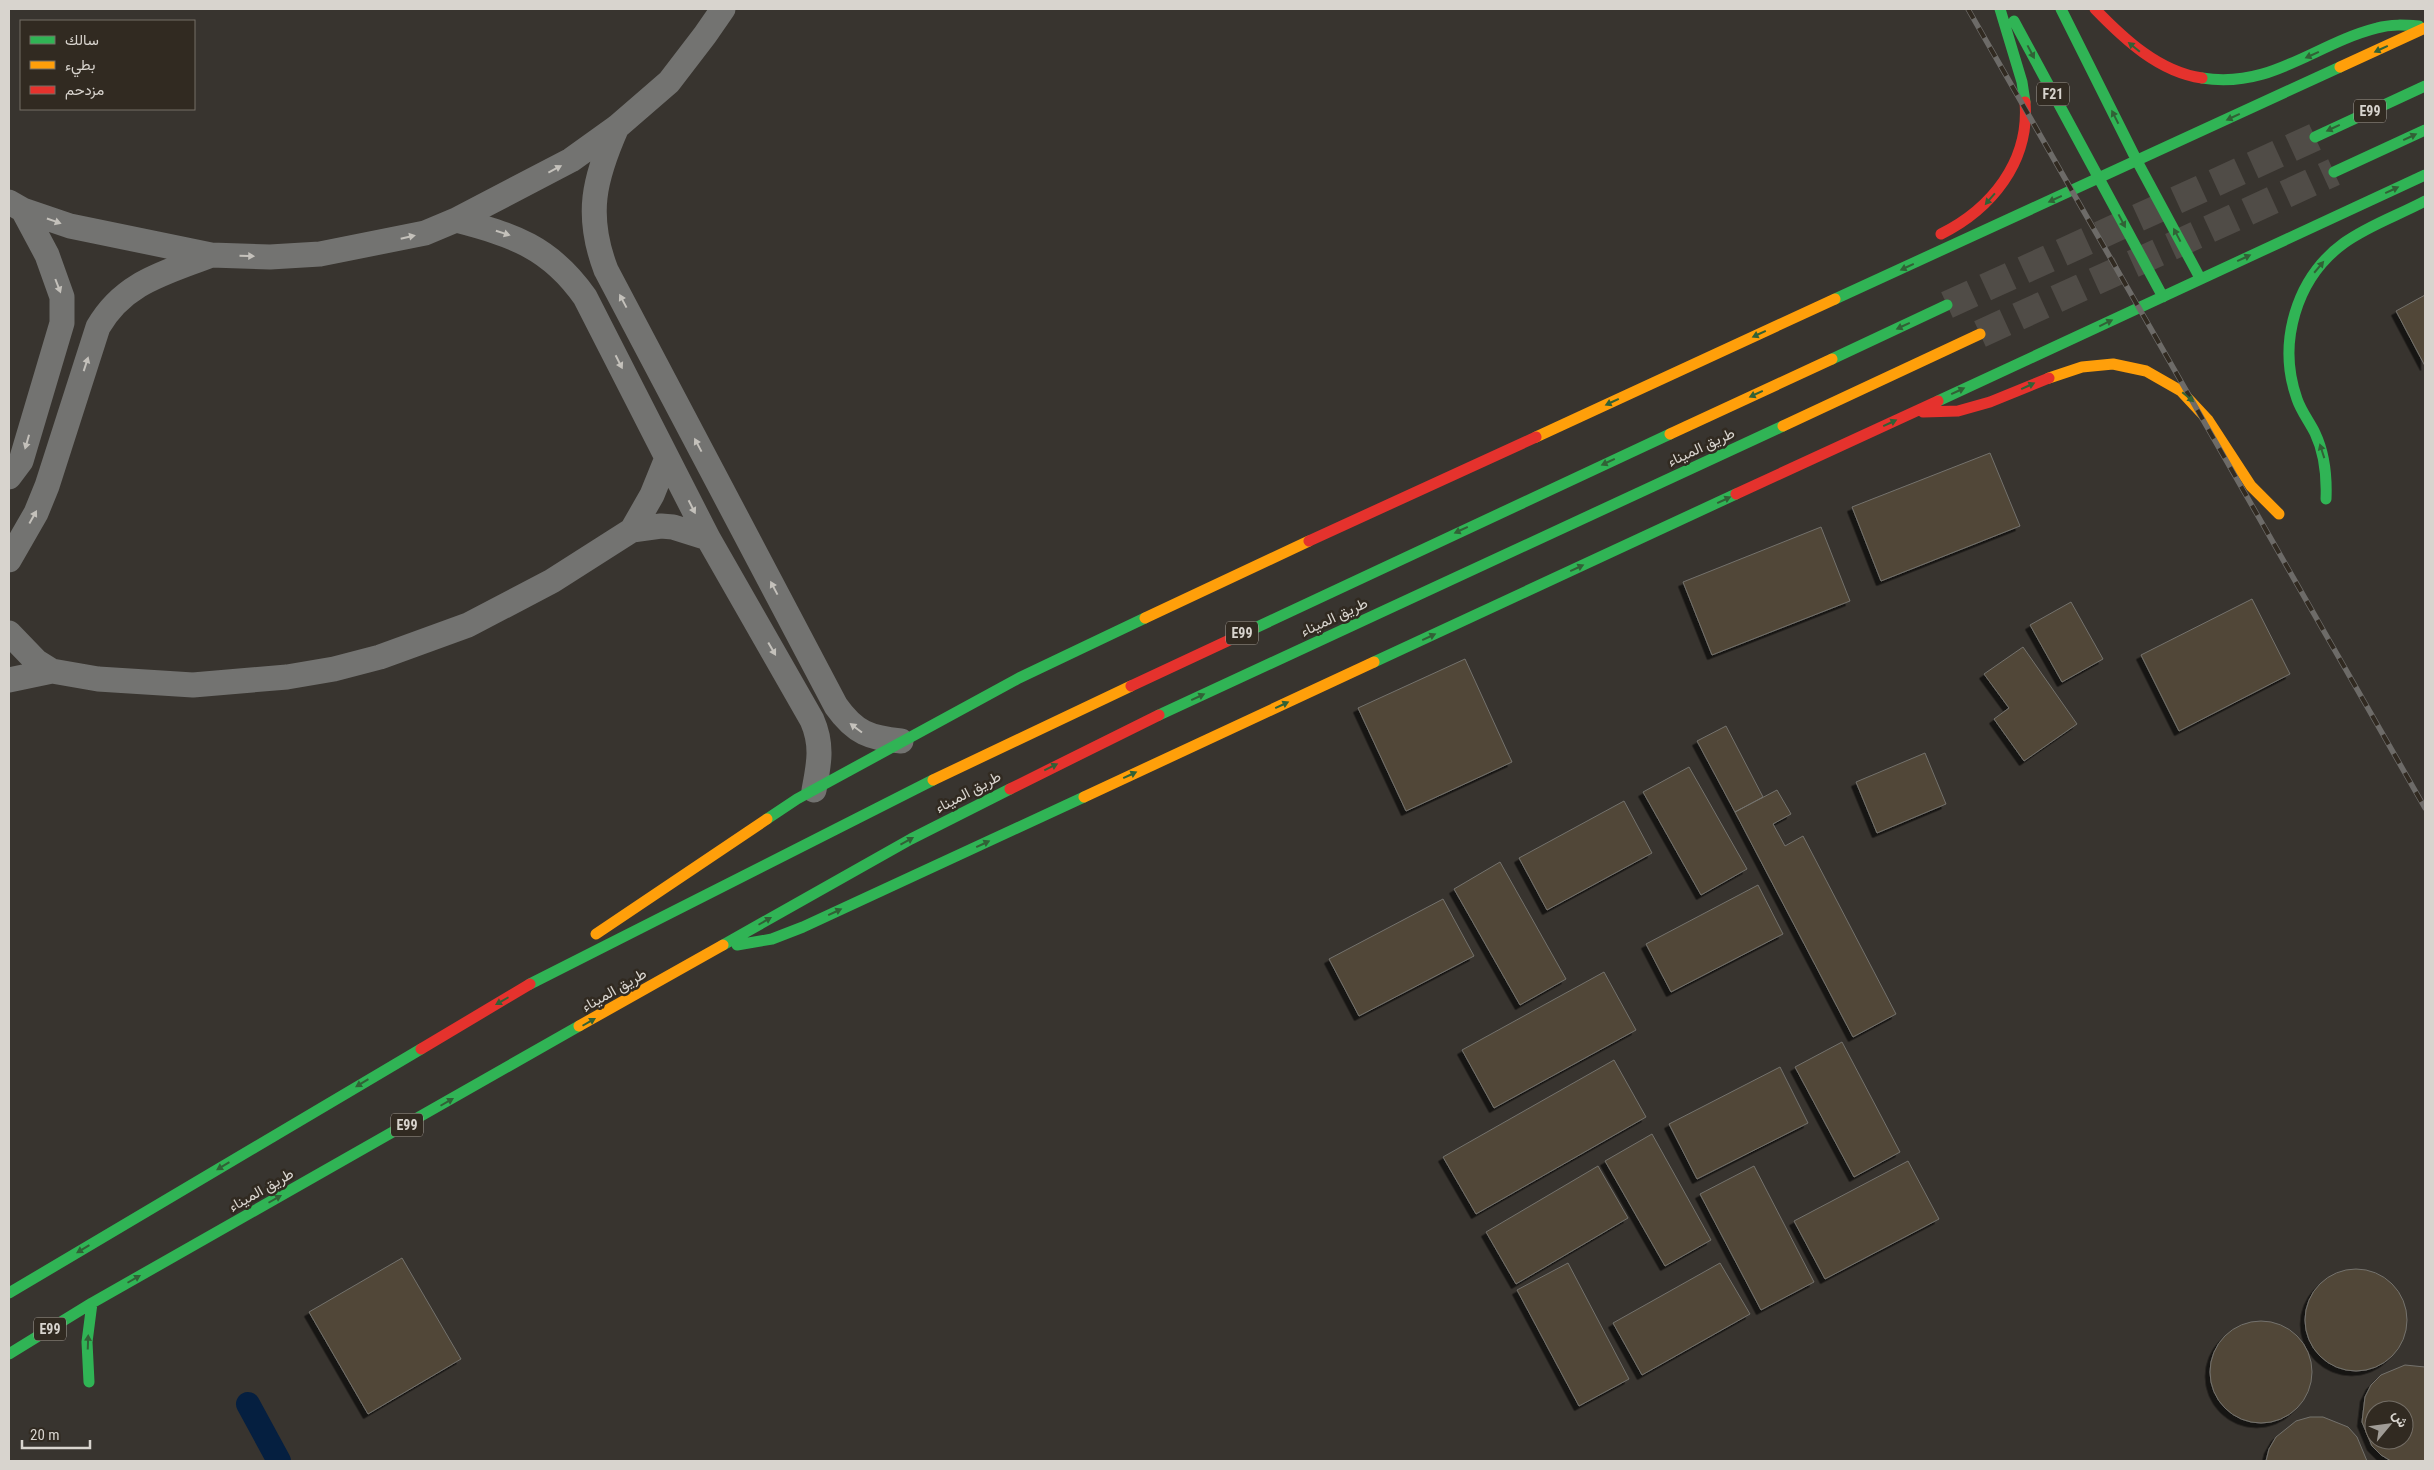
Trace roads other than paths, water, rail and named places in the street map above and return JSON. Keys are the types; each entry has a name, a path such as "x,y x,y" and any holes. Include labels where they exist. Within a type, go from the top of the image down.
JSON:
{"highway":[{"path":"1932,239 1964,222 1986,204 2003,182 2019,149 2025,113 2024,95 2000,9"},
{"name":"F21","path":"2008,9 2162,297"},
{"path":"2061,9 2137,161 2200,278"},
{"path":"2095,9 2143,54 2176,72 2213,80 2231,80 2268,74 2376,28 2393,25 2425,28"},
{"path":"544,976 604,928 771,816 901,741 1045,665 1281,554 2425,28"},
{"name":"E99","path":"2315,137 2425,86"},
{"path":"2334,172 2425,130"},
{"path":"723,946 756,943 796,930 2425,175"},
{"path":"2326,499 2328,474 2324,456 2318,438 2301,409 2289,370 2290,328 2295,309 2314,272 2344,243 2425,201"},
{"path":"1851,293 1871,271 1891,260"},
{"name":"طريق الميناء","path":"9,1293 544,976 999,747 1947,305"},
{"name":"طريق الميناء","path":"9,1354 92,1303 910,839 1103,741 1980,334"},
{"path":"1914,412 1950,413 1984,406 2071,368 2109,364 2137,369 2164,380 2195,402 2208,417 2242,475 2253,489 2279,514"},
{"path":"89,1382 87,1342 92,1303"}],"street":[{"path":"16,206 70,226 211,255 270,257 320,254 425,233 456,220 571,160 617,127 669,82 723,9"},
{"path":"617,127 603,160 594,197 595,235 606,270 836,706 852,726 863,733 875,739 901,741"},
{"path":"9,478 22,461 62,323 62,297 47,256 16,206"},
{"path":"456,220 523,240 552,259 570,277 585,297 708,538 818,732 821,756 814,790"},
{"path":"9,560 36,513 98,327 108,311 135,286 211,255"},
{"path":"632,530 652,495 667,458"},
{"path":"9,680 52,671 98,679 193,685 287,678 343,667 425,643 468,625 552,581 632,530 661,526 673,527 708,538"},
{"path":"9,633 29,655 52,671"}],"waterway":[{"path":"248,1404 279,1461"}],"tunnel":[{"path":"1947,305 2315,137"},
{"path":"1980,334 2334,172"}],"railway":[{"path":"1968,9 2425,808"}]}
